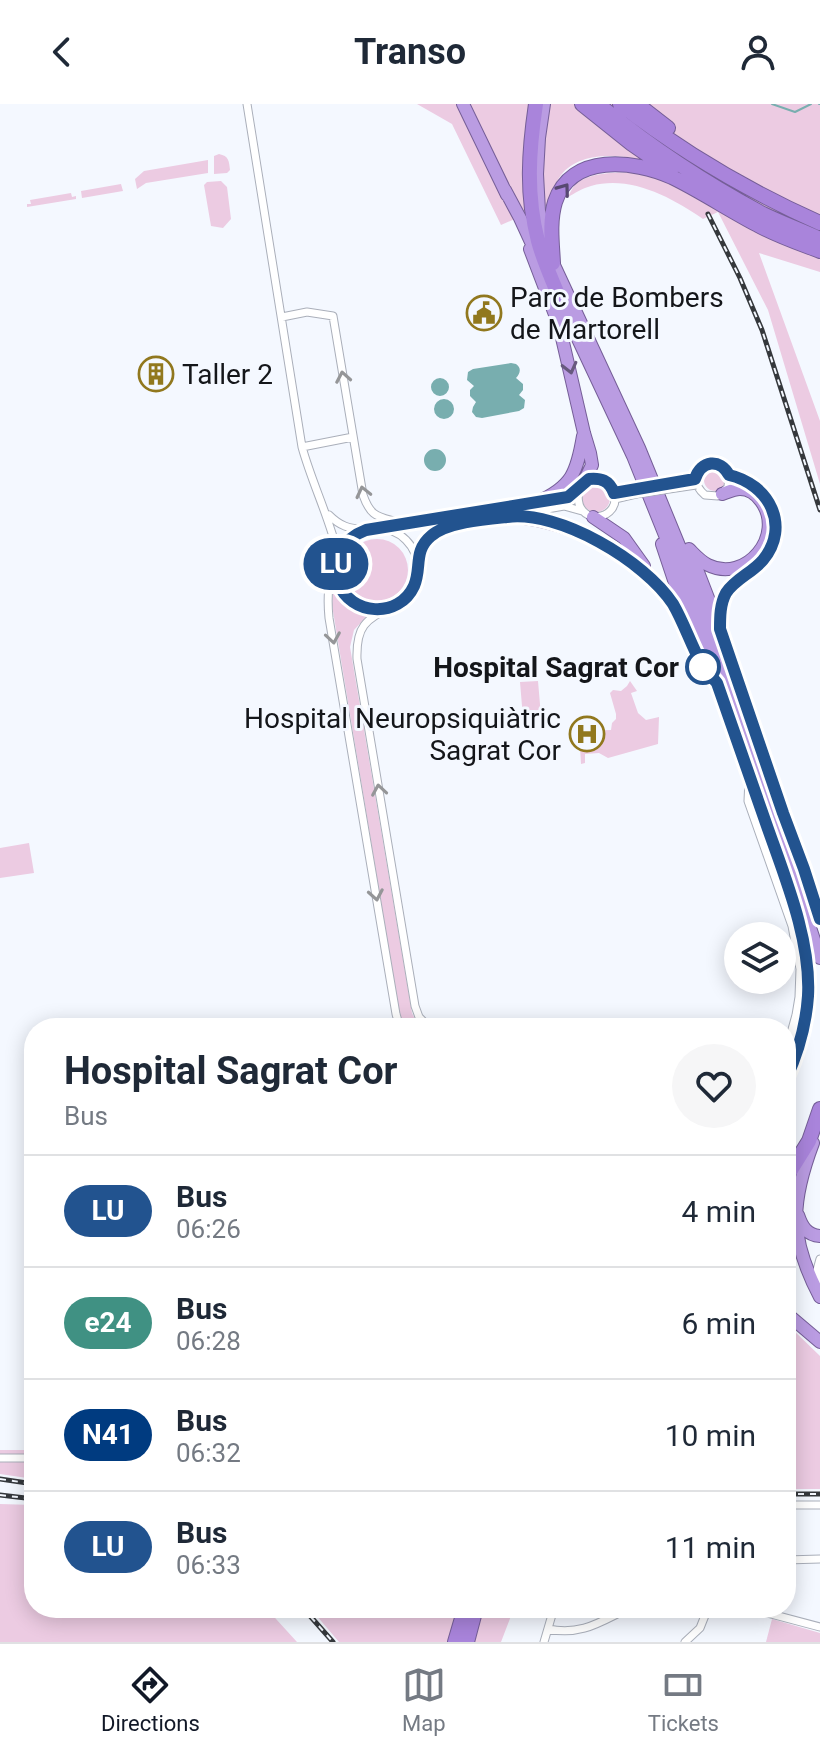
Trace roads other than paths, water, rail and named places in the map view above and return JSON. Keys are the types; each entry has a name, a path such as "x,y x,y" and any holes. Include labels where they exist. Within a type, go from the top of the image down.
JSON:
{"highway":[{"path":"463,104 560,299 633,456 677,565 781,863 798,923 807,967 808,996 796,1054"},
{"path":"536,104 529,154 530,206 539,244 560,299"},
{"path":"544,104 537,174 539,211 553,263 680,548 814,921"},
{"path":"582,104 632,144 699,188 820,251"},
{"path":"598,104 631,131 697,175 765,215 820,239"},
{"path":"620,104 727,177 784,207 820,220"},
{"path":"637,104 682,139 727,168 820,220"},
{"path":"553,263 551,219 562,187 584,170 613,163 647,168 672,177 759,226 820,251"},
{"path":"505,190 539,268 571,374 592,459 590,472 581,486"},
{"path":"537,502 564,487 572,477 577,468 584,433"},
{"path":"653,482 681,531 720,629"},
{"path":"689,549 707,565 728,569 745,565 764,545 768,522 761,500 749,490 722,494"},
{"path":"655,510 665,558 687,619 694,649"},
{"path":"587,514 624,538 673,605 703,667 717,683"},
{"path":"511,516 550,522 601,542 626,557 658,585"},
{"path":"790,833 814,921 820,958"},
{"path":"796,1162 809,1141 820,1109"},
{"path":"796,1202 803,1171 820,1125"},
{"path":"796,1208 805,1230 820,1236"},
{"path":"796,1218 803,1259 820,1297"},
{"path":"796,1317 817,1340"},
{"path":"796,1322 817,1340"},
{"path":"455,1642 462,1618"},
{"path":"467,1642 473,1618"}],"street":[{"path":"247,104 302,447 325,511 337,558 336,577 347,598 357,605 381,610 393,606"},
{"path":"282,317 307,312 333,316 363,495 368,509 376,516 402,524"},
{"path":"302,447 353,437"},
{"path":"709,463 720,465 729,475 728,487 722,494 709,497 701,492 696,482 699,469 709,463"},
{"path":"729,475 746,481 763,493 775,519 773,543 760,564 729,589 721,609 720,629 790,833"},
{"path":"397,1018 329,618 328,584 337,558 346,541 370,529 568,497 596,478 611,486 613,507 601,516 564,506 457,525 438,531 425,542 417,561"},
{"path":"614,496 696,482"},
{"path":"581,486 577,501 587,514"},
{"path":"325,511 338,524 352,529 395,532 413,550 417,561 413,588 405,599 363,625 357,641 357,659 415,1006 420,1018"},
{"path":"749,774 748,801 790,921 800,969 799,997 794,1018"},
{"path":"820,1259 817,1274 820,1287"},
{"path":"0,1458 24,1458"},
{"path":"796,1505 820,1505"},
{"path":"796,1560 820,1559"},
{"path":"544,1642 551,1618"},
{"path":"548,1629 563,1632 589,1628 609,1618"},
{"path":"685,1642 700,1628 704,1618"},
{"path":"786,1618 820,1627"}],"water":[{"path":"511,363 520,369 516,378 523,384 519,395 525,400 524,408 476,417 472,412 476,402 470,396 474,386 467,380 468,372"},
{"path":"436,378 444,378 449,387 447,394 436,396 431,391 431,383"},
{"path":"444,399 451,402 454,409 451,416 444,419 437,416 434,409 437,402"},
{"path":"435,449 443,452 446,460 443,468 435,471 427,468 424,460 427,452"}],"waterway":[{"path":"772,104 795,112 811,104"}],"railway":[{"path":"708,214 762,330 820,510"},
{"path":"0,1479 24,1483"},
{"path":"796,1494 820,1494"},
{"path":"0,1495 24,1498"},
{"path":"312,1618 333,1642"}],"place":[{"name":"Parc de Bombers de Martorell","path":"484,313"},
{"name":"Taller 2","path":"156,374"},
{"name":"Hospital Sagrat Cor","path":"703,667"},
{"name":"Hospital Neuropsiquiàtric Sagrat Cor","path":"587,734"}]}
